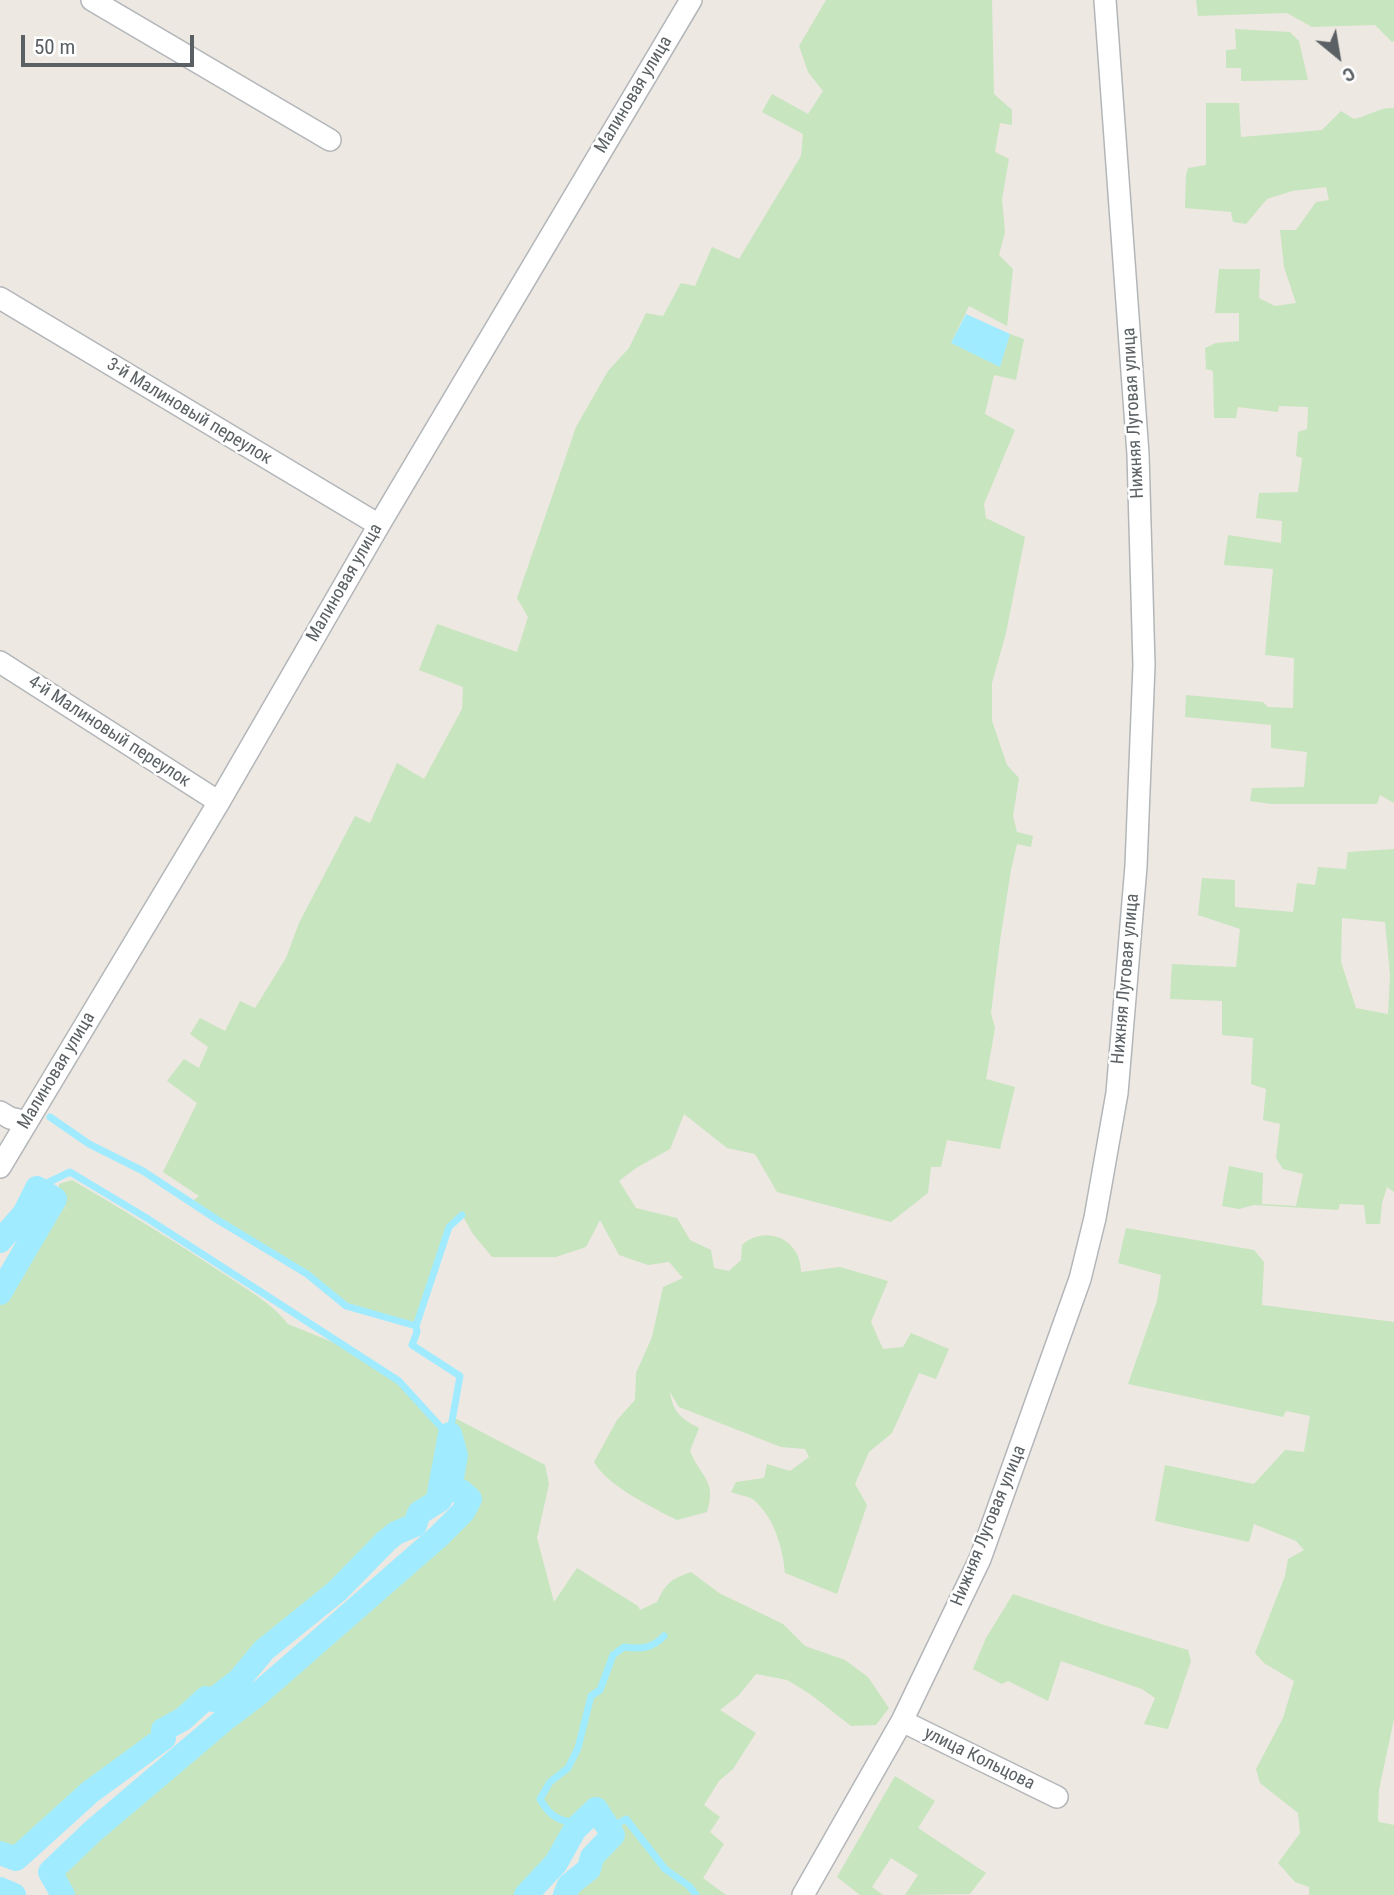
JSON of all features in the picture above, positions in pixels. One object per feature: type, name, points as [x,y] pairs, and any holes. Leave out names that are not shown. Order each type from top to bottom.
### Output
[{"type":"street","points":[[92,0],[330,140]]},
{"type":"street","name":"Малиновая улица","points":[[0,1167],[219,802],[379,525],[691,0]]},
{"type":"street","name":"Нижняя Луговая улица","points":[[803,1895],[902,1721],[980,1559],[1080,1279],[1095,1218],[1117,1093],[1136,866],[1144,665],[1138,454],[1105,0]]},
{"type":"street","name":"3-й Малиновый переулок","points":[[0,298],[379,525]]},
{"type":"street","name":"4-й Малиновый переулок","points":[[0,662],[219,802]]},
{"type":"street","points":[[0,1112],[10,1118],[27,1122]]},
{"type":"street","name":"улица Кольцова","points":[[902,1721],[1057,1797]]},
{"type":"green space","points":[[826,0],[992,0],[994,94],[1012,110],[1012,125],[1000,123],[995,152],[1009,159],[1002,199],[1005,232],[999,255],[1013,269],[1007,326],[969,306],[951,343],[1000,366],[1010,334],[1024,339],[1016,380],[994,375],[985,414],[1015,430],[984,504],[986,518],[1025,537],[1006,633],[992,683],[992,721],[1007,765],[1019,778],[1013,816],[1017,832],[1033,836],[1031,847],[1017,844],[1011,870],[991,1013],[995,1028],[986,1079],[1015,1087],[1000,1149],[947,1140],[941,1167],[931,1167],[928,1193],[891,1222],[777,1192],[755,1154],[727,1148],[684,1114],[670,1149],[619,1181],[636,1208],[677,1218],[690,1240],[711,1250],[714,1268],[729,1271],[741,1260],[742,1245],[751,1239],[761,1236],[780,1238],[789,1243],[795,1251],[801,1272],[840,1267],[888,1281],[871,1322],[883,1349],[903,1347],[911,1333],[949,1349],[936,1379],[919,1373],[892,1433],[869,1452],[855,1484],[867,1505],[837,1594],[785,1573],[780,1545],[763,1509],[754,1500],[731,1492],[736,1482],[764,1478],[767,1464],[790,1471],[809,1457],[805,1449],[781,1447],[679,1407],[670,1392],[673,1405],[679,1414],[699,1428],[690,1451],[709,1486],[710,1501],[707,1512],[677,1520],[619,1487],[600,1471],[594,1462],[617,1420],[635,1400],[636,1373],[652,1337],[663,1287],[683,1278],[669,1262],[648,1265],[619,1255],[600,1220],[586,1247],[556,1257],[492,1257],[462,1215],[449,1228],[416,1326],[346,1306],[307,1274],[191,1202],[199,1196],[163,1172],[197,1103],[167,1081],[184,1059],[199,1068],[208,1047],[190,1034],[200,1018],[225,1031],[240,1001],[255,1008],[286,958],[299,923],[355,816],[370,823],[397,763],[424,779],[462,709],[463,687],[419,670],[437,624],[517,652],[528,617],[517,598],[576,427],[608,371],[629,348],[646,313],[663,316],[681,283],[695,286],[712,247],[739,259],[801,156],[803,134],[762,112],[772,94],[808,114],[823,91],[808,72],[799,46]]},
{"type":"green space","points":[[1196,0],[1394,0],[1394,41],[1375,25],[1312,27],[1287,13],[1198,16]]},
{"type":"green space","points":[[1235,29],[1290,32],[1299,41],[1308,80],[1241,81],[1241,68],[1226,68],[1226,50],[1236,49]]},
{"type":"green space","points":[[1206,103],[1239,103],[1241,137],[1322,130],[1341,111],[1354,119],[1394,108],[1394,803],[1380,795],[1377,804],[1271,804],[1250,801],[1252,788],[1304,787],[1307,752],[1271,748],[1271,725],[1185,717],[1186,695],[1263,702],[1268,707],[1293,708],[1294,658],[1265,655],[1273,569],[1224,565],[1228,535],[1281,543],[1282,521],[1256,518],[1259,493],[1298,492],[1302,458],[1296,456],[1298,432],[1307,429],[1308,407],[1279,406],[1278,412],[1238,407],[1236,418],[1214,418],[1213,371],[1206,369],[1205,348],[1216,343],[1239,341],[1239,313],[1215,313],[1219,269],[1260,269],[1259,298],[1275,306],[1296,303],[1284,267],[1280,230],[1296,230],[1316,202],[1329,200],[1326,187],[1292,191],[1267,199],[1246,224],[1233,222],[1231,212],[1185,208],[1188,168],[1206,165]]},
{"type":"green space","points":[[1394,849],[1394,1192],[1387,1187],[1380,1224],[1366,1224],[1364,1205],[1340,1204],[1338,1210],[1254,1205],[1239,1209],[1222,1206],[1229,1166],[1263,1173],[1262,1204],[1296,1206],[1303,1174],[1283,1169],[1276,1158],[1280,1124],[1263,1120],[1266,1089],[1251,1084],[1253,1038],[1222,1035],[1222,1001],[1170,999],[1172,964],[1236,967],[1240,929],[1198,915],[1202,878],[1235,880],[1235,907],[1293,912],[1297,883],[1315,885],[1318,867],[1346,869],[1348,852]],"holes":[[[1342,918],[1385,922],[1390,975],[1388,1014],[1356,1008],[1341,962]]]},
{"type":"green space","points":[[72,1180],[250,1291],[274,1309],[288,1324],[359,1353],[399,1381],[449,1440],[440,1500],[419,1513],[415,1525],[396,1533],[386,1541],[337,1591],[264,1650],[239,1680],[213,1700],[206,1698],[183,1719],[164,1729],[164,1738],[90,1792],[16,1859],[0,1853],[0,1293],[55,1199],[69,1212],[59,1201],[59,1184]]},
{"type":"green space","points":[[1126,1228],[1254,1250],[1264,1262],[1262,1305],[1394,1322],[1394,1719],[1379,1790],[1378,1818],[1379,1822],[1394,1825],[1394,1895],[1309,1895],[1309,1887],[1295,1882],[1278,1863],[1300,1833],[1298,1813],[1260,1783],[1256,1769],[1283,1718],[1294,1681],[1264,1663],[1255,1653],[1285,1576],[1288,1559],[1304,1550],[1296,1541],[1254,1524],[1249,1542],[1155,1521],[1165,1465],[1254,1484],[1285,1450],[1304,1452],[1310,1416],[1286,1411],[1283,1417],[1128,1384],[1157,1301],[1161,1275],[1118,1263]]},
{"type":"green space","points":[[453,1417],[545,1465],[549,1484],[537,1538],[554,1602],[577,1568],[638,1606],[640,1610],[657,1602],[670,1582],[691,1572],[719,1593],[783,1624],[805,1646],[845,1660],[868,1677],[889,1708],[876,1725],[851,1726],[787,1680],[756,1674],[739,1695],[720,1710],[756,1733],[733,1769],[719,1781],[704,1805],[720,1817],[710,1832],[724,1844],[703,1878],[726,1895],[565,1895],[569,1885],[589,1869],[592,1857],[613,1835],[596,1810],[575,1829],[556,1863],[526,1895],[63,1895],[50,1872],[93,1831],[257,1695],[463,1512],[470,1499],[461,1491],[450,1490],[456,1455],[450,1434]]},
{"type":"green space","points":[[1013,1594],[1188,1650],[1191,1661],[1168,1729],[1144,1724],[1155,1698],[1142,1689],[1061,1661],[1048,1701],[1008,1681],[1002,1684],[973,1669],[986,1638]]},
{"type":"green space","points":[[895,1776],[935,1801],[918,1828],[986,1873],[970,1894],[905,1895],[918,1875],[891,1858],[872,1887],[883,1895],[860,1895],[837,1877]]},
{"type":"water","points":[[966,314],[1010,334],[1000,367],[951,343]]},
{"type":"waterway","points":[[50,1117],[89,1144],[143,1171],[307,1274],[346,1306],[416,1326],[449,1227],[462,1215]]},
{"type":"waterway","points":[[37,1200],[49,1182],[70,1172],[145,1217],[399,1381],[450,1437]]},
{"type":"waterway","points":[[0,1241],[24,1214],[37,1188],[55,1199],[0,1293]]},
{"type":"waterway","points":[[416,1326],[417,1332],[412,1345],[460,1376],[439,1493],[440,1500]]},
{"type":"waterway","points":[[0,1853],[16,1859],[90,1792],[164,1738],[163,1730],[183,1719],[206,1698],[213,1700],[239,1680],[264,1650],[337,1591],[386,1541],[396,1533],[415,1525],[419,1513],[440,1500],[450,1434],[456,1455],[450,1490],[461,1491],[470,1499],[463,1512],[257,1695],[93,1831],[50,1872],[63,1895]]},
{"type":"waterway","points":[[580,1823],[556,1817],[540,1799],[550,1782],[568,1768],[578,1748],[591,1696],[600,1690],[613,1655],[624,1647],[651,1646],[664,1636]]},
{"type":"waterway","points":[[526,1895],[556,1863],[575,1829],[596,1809],[613,1835],[592,1857],[589,1869],[569,1885],[565,1895]]},
{"type":"waterway","points":[[608,1829],[626,1819],[665,1869],[689,1886],[696,1895]]},
{"type":"waterway","points":[[0,1889],[14,1895]]}]
